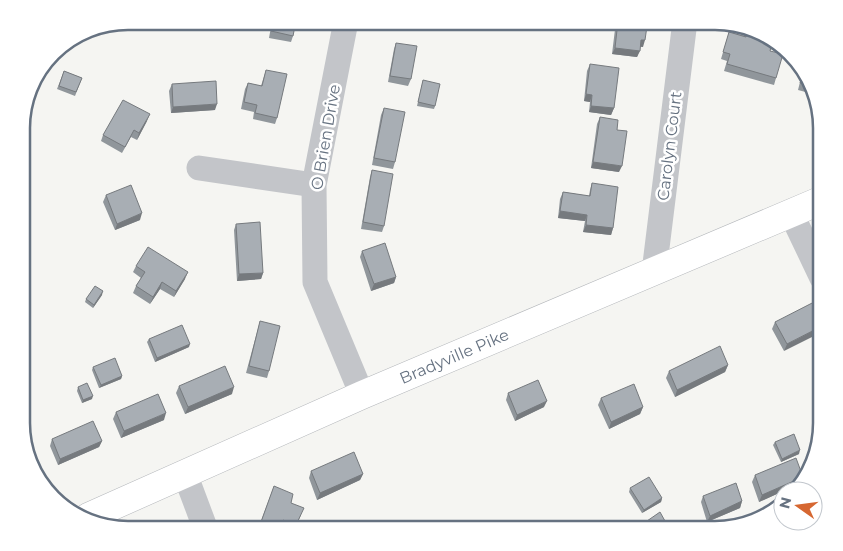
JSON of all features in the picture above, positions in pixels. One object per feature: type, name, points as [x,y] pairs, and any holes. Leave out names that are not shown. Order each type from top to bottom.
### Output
[{"type":"main road","name":"Bradyville Pike","points":[[95,515],[362,395],[813,204]]},
{"type":"street","name":"O Brien Drive","points":[[344,30],[314,185],[315,282],[362,395]]},
{"type":"street","name":"Carolyn Court","points":[[654,272],[684,30]]},
{"type":"street","points":[[199,168],[314,185]]},
{"type":"street","points":[[791,213],[813,259]]},
{"type":"street","points":[[185,474],[203,521]]},
{"type":"building","points":[[271,30],[294,30],[293,36]]},
{"type":"building","points":[[617,30],[646,30],[645,40],[641,40],[640,51],[615,48]]},
{"type":"building","points":[[729,32],[746,37],[747,35],[758,40],[771,48],[770,51],[778,53],[782,57],[776,78],[727,64],[730,54],[723,52]]},
{"type":"building","points":[[396,43],[417,46],[411,79],[390,76]]},
{"type":"building","points":[[590,64],[619,68],[614,108],[591,106],[592,95],[586,94]]},
{"type":"building","points":[[266,70],[287,74],[277,118],[255,113],[257,105],[244,102],[248,83],[262,86]]},
{"type":"building","points":[[64,71],[82,78],[76,92],[59,86]]},
{"type":"building","points":[[423,80],[440,84],[435,106],[418,102]]},
{"type":"building","points":[[216,81],[217,104],[173,107],[172,84]]},
{"type":"building","points":[[123,100],[150,114],[139,133],[134,130],[125,147],[103,135]]},
{"type":"building","points":[[384,108],[405,112],[395,162],[374,158]]},
{"type":"building","points":[[600,117],[618,120],[617,130],[627,131],[622,166],[593,162]]},
{"type":"building","points":[[372,170],[393,174],[384,226],[363,222]]},
{"type":"building","points":[[592,183],[618,187],[613,228],[586,225],[587,215],[560,211],[563,192],[590,196]]},
{"type":"building","points":[[131,185],[142,213],[117,224],[106,195]]},
{"type":"building","points":[[260,222],[263,273],[239,274],[236,224]]},
{"type":"building","points":[[385,243],[396,277],[374,284],[362,251]]},
{"type":"building","points":[[148,247],[188,272],[176,291],[162,282],[153,297],[136,286],[145,272],[136,266]]},
{"type":"building","points":[[95,286],[103,291],[94,305],[86,299]]},
{"type":"building","points":[[813,303],[813,331],[787,344],[775,322]]},
{"type":"building","points":[[260,321],[280,326],[269,371],[249,366]]},
{"type":"building","points":[[182,325],[190,344],[157,358],[149,339]]},
{"type":"building","points":[[720,346],[728,365],[677,390],[669,371]]},
{"type":"building","points":[[115,358],[122,376],[101,385],[93,367]]},
{"type":"building","points":[[225,366],[234,387],[188,407],[179,386]]},
{"type":"building","points":[[538,380],[547,401],[517,415],[508,393]]},
{"type":"building","points":[[87,383],[93,396],[83,400],[78,387]]},
{"type":"building","points":[[634,384],[643,407],[611,422],[601,398]]},
{"type":"building","points":[[158,394],[166,413],[124,431],[116,412]]},
{"type":"building","points":[[93,421],[102,441],[60,459],[52,439]]},
{"type":"building","points":[[794,434],[800,450],[782,459],[775,442]]},
{"type":"building","points":[[354,452],[363,474],[320,493],[311,471]]},
{"type":"building","points":[[796,458],[800,470],[794,481],[773,481],[773,490],[762,495],[755,475]]},
{"type":"building","points":[[649,477],[662,498],[644,510],[630,488]]},
{"type":"building","points":[[736,483],[742,501],[710,516],[703,496]]},
{"type":"building","points":[[274,486],[293,494],[291,503],[304,508],[298,521],[261,521]]},
{"type":"building","points":[[660,512],[665,521],[647,521]]}]
